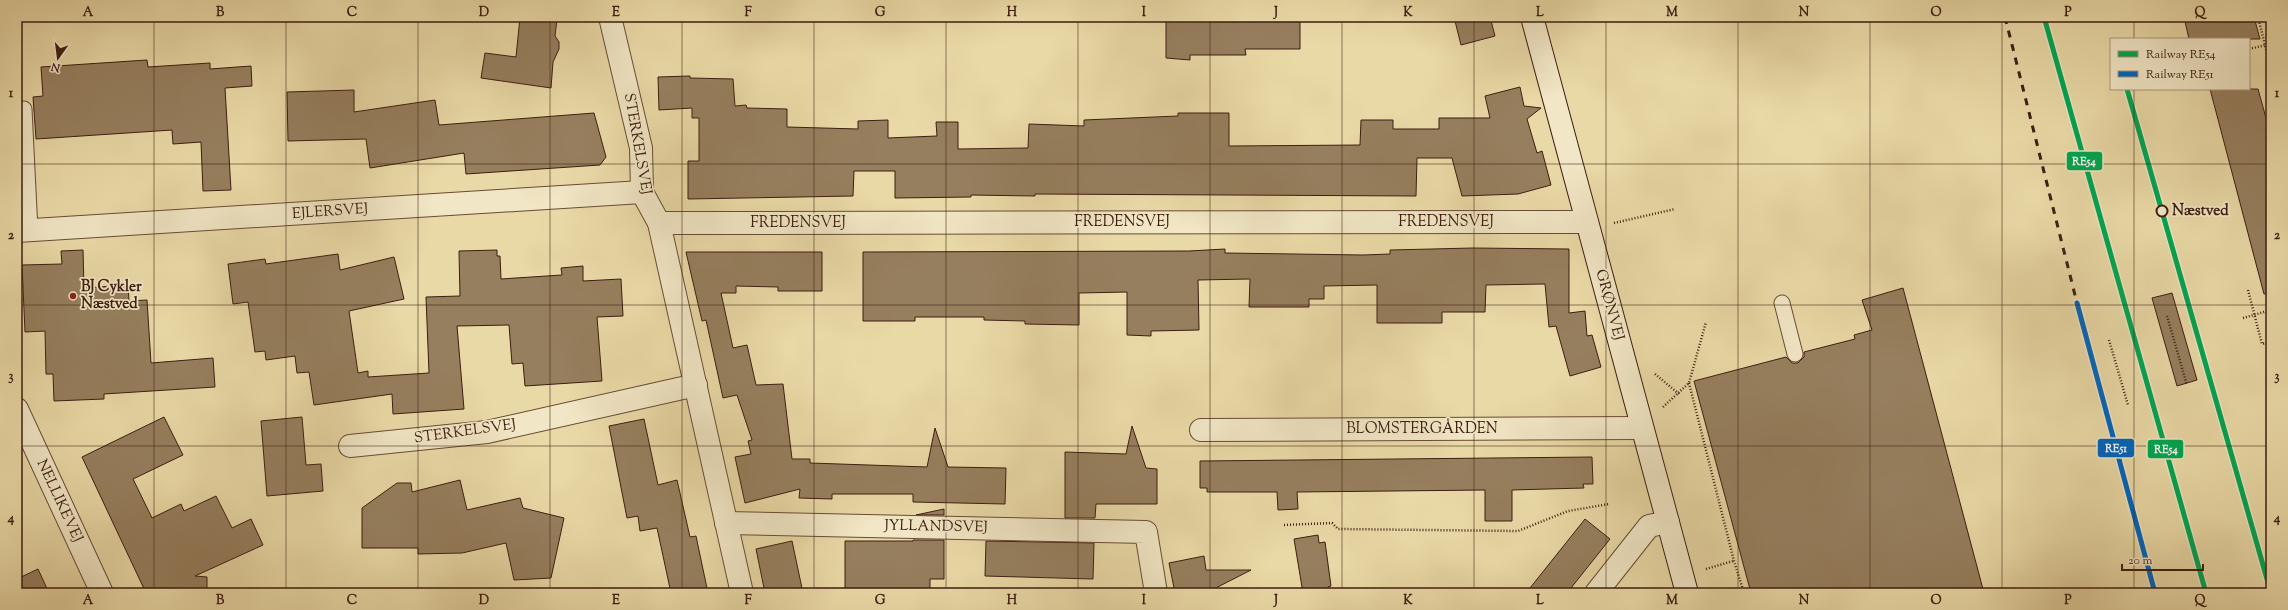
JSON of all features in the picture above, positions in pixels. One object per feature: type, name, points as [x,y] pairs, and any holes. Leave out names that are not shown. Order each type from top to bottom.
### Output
[{"type":"street","name":"STERKELSVEJ","points":[[610,17],[641,148],[642,192],[659,223],[742,593]]},
{"type":"street","name":"GRØNVEJ","points":[[1532,17],[1687,593]]},
{"type":"street","name":"EJLERSVEJ","points":[[23,231],[642,192]]},
{"type":"street","name":"FREDENSVEJ","points":[[659,223],[1587,226]]},
{"type":"street","name":"STERKELSVEJ","points":[[350,446],[487,432],[696,385]]},
{"type":"street","name":"NELLIKEVEJ","points":[[17,409],[102,593]]},
{"type":"street","name":"BLOMSTERGÅRDEN","points":[[1201,430],[1641,424]]},
{"type":"street","points":[[1596,593],[1649,526],[1668,522]]},
{"type":"street","name":"JYLLANDSVEJ","points":[[726,523],[1146,532],[1156,593]]},
{"type":"lane","points":[[23,231],[24,109]]},
{"type":"lane","points":[[1782,303],[1795,354]]},
{"type":"path","points":[[2258,17],[2271,69]]},
{"type":"path","points":[[2250,49],[2266,45]]},
{"type":"path","points":[[1587,226],[1675,209]]},
{"type":"path","points":[[2248,290],[2262,344],[2271,342]]},
{"type":"path","points":[[2243,318],[2271,310]]},
{"type":"path","points":[[2167,316],[2187,385]]},
{"type":"path","points":[[1706,322],[1689,383],[1734,561],[1744,593]]},
{"type":"path","points":[[2109,340],[2128,405]]},
{"type":"path","points":[[1641,424],[1689,383]]},
{"type":"path","points":[[1284,526],[1332,523],[1338,529],[1376,531],[1518,531],[1568,511],[1609,504]]},
{"type":"building","points":[[520,17],[557,19],[555,36],[559,42],[559,49],[553,62],[551,88],[481,78],[485,53],[516,57]]},
{"type":"building","points":[[1166,17],[1300,17],[1300,49],[1245,49],[1246,55],[1190,55],[1190,60],[1166,58]]},
{"type":"building","points":[[1454,17],[1490,17],[1495,36],[1461,45]]},
{"type":"building","points":[[2184,17],[2254,17],[2260,39],[2250,38],[2189,38]]},
{"type":"building","points":[[147,60],[148,67],[210,63],[210,69],[251,66],[252,86],[225,88],[231,190],[203,191],[201,142],[173,144],[172,130],[36,139],[33,97],[43,96],[41,67]]},
{"type":"building","points":[[690,76],[690,78],[733,79],[735,106],[746,105],[747,108],[787,109],[787,127],[858,129],[858,121],[888,120],[888,138],[937,136],[936,122],[958,122],[958,149],[1028,148],[1029,124],[1084,126],[1084,120],[1178,116],[1178,113],[1229,113],[1229,146],[1360,145],[1361,120],[1393,120],[1393,129],[1439,129],[1439,118],[1490,118],[1485,96],[1520,87],[1524,106],[1541,108],[1527,119],[1537,153],[1542,151],[1551,185],[1518,194],[1462,196],[1452,158],[1417,158],[1416,196],[1035,194],[1035,196],[971,195],[971,197],[895,198],[895,171],[854,171],[853,196],[688,199],[688,161],[699,161],[699,118],[692,118],[692,108],[659,110],[658,77]]},
{"type":"building","points":[[2258,89],[2271,136],[2271,293],[2264,294],[2210,90]]},
{"type":"building","points":[[354,90],[354,112],[435,100],[439,125],[594,113],[606,157],[600,165],[466,174],[464,153],[370,168],[366,139],[288,141],[287,92]]},
{"type":"building","points":[[1473,248],[1569,249],[1569,313],[1585,311],[1587,336],[1592,335],[1601,367],[1570,376],[1556,326],[1549,327],[1545,284],[1486,285],[1485,312],[1442,312],[1442,323],[1377,323],[1377,285],[1324,286],[1324,299],[1309,299],[1309,307],[1249,307],[1250,279],[1198,280],[1199,330],[1151,331],[1151,336],[1127,335],[1127,292],[1079,293],[1079,325],[1025,324],[1025,321],[984,320],[984,317],[915,317],[915,321],[863,321],[863,252],[1189,251],[1225,249],[1225,253],[1363,255],[1390,254],[1390,250]]},
{"type":"building","points":[[83,250],[84,288],[128,285],[129,301],[147,300],[151,363],[213,358],[215,387],[104,394],[104,399],[54,401],[53,374],[46,374],[45,331],[25,332],[22,265],[62,264],[61,251]]},
{"type":"building","points":[[497,250],[497,256],[500,256],[501,279],[562,275],[561,268],[583,266],[583,281],[621,279],[623,316],[597,317],[602,381],[525,386],[523,363],[512,364],[509,325],[457,326],[464,409],[393,414],[392,394],[314,405],[309,372],[297,373],[295,356],[266,360],[265,351],[255,352],[248,302],[233,304],[228,264],[265,259],[266,264],[338,254],[340,270],[394,257],[404,299],[349,311],[358,373],[368,371],[368,377],[429,373],[426,297],[460,296],[459,251]]},
{"type":"building","points":[[686,252],[822,252],[822,291],[778,291],[778,287],[736,286],[736,293],[721,293],[733,348],[747,345],[756,385],[783,384],[792,459],[810,459],[810,463],[927,467],[935,428],[948,467],[1006,468],[1005,504],[913,502],[913,494],[832,494],[832,499],[799,498],[800,489],[745,503],[735,457],[751,454],[748,441],[752,440],[737,395],[723,398],[706,320],[702,321]]},
{"type":"building","points":[[1903,288],[1984,593],[1751,593],[1694,381],[1786,357],[1792,363],[1798,363],[1804,357],[1804,352],[1855,339],[1854,335],[1872,330],[1862,300]]},
{"type":"building","points":[[2172,293],[2197,380],[2177,386],[2152,298]]},
{"type":"building","points":[[164,417],[183,455],[133,479],[152,518],[181,504],[184,511],[216,496],[232,528],[251,519],[263,545],[195,576],[207,577],[207,593],[146,593],[82,457]]},
{"type":"building","points":[[302,417],[306,465],[321,464],[323,491],[267,496],[261,421]]},
{"type":"building","points":[[644,419],[658,485],[677,480],[690,537],[696,536],[708,593],[671,593],[657,528],[640,531],[638,516],[627,518],[609,426]]},
{"type":"building","points":[[1132,426],[1146,468],[1157,469],[1157,504],[1096,504],[1095,518],[1065,518],[1065,452],[1126,454]]},
{"type":"building","points":[[1592,457],[1593,484],[1583,484],[1584,488],[1512,490],[1512,521],[1485,521],[1485,490],[1297,492],[1298,509],[1278,510],[1277,492],[1207,492],[1207,488],[1200,488],[1200,461]]},
{"type":"building","points":[[460,480],[467,510],[520,498],[523,508],[564,518],[551,578],[514,580],[506,543],[462,553],[418,554],[418,548],[362,548],[362,508],[397,483],[411,483],[412,492]]},
{"type":"building","points":[[944,509],[944,515],[916,515]]},
{"type":"building","points":[[1585,519],[1610,539],[1567,593],[1526,593]]},
{"type":"building","points":[[1318,535],[1319,543],[1325,542],[1331,586],[1328,587],[1329,593],[1303,593],[1294,539]]},
{"type":"building","points":[[944,540],[944,579],[930,579],[930,592],[845,593],[845,541]]},
{"type":"building","points":[[792,541],[803,593],[765,593],[756,549]]},
{"type":"building","points":[[986,541],[1094,543],[1093,579],[985,576]]},
{"type":"building","points":[[1204,556],[1206,570],[1251,570],[1206,593],[1175,593],[1169,563]]},
{"type":"building","points":[[38,569],[49,593],[17,593],[17,579]]},
{"type":"railway","points":[[2005,17],[2077,303]]},
{"type":"rail line","name":"RE54","points":[[2044,17],[2206,593]]},
{"type":"rail line","name":"RE54","points":[[2127,90],[2271,593]]},
{"type":"rail line","name":"RE51","points":[[2077,303],[2155,593]]},
{"type":"place","name":"Næstved","points":[[2162,211]]},
{"type":"place","name":"BJ Cykler Næstved","points":[[73,296]]}]
